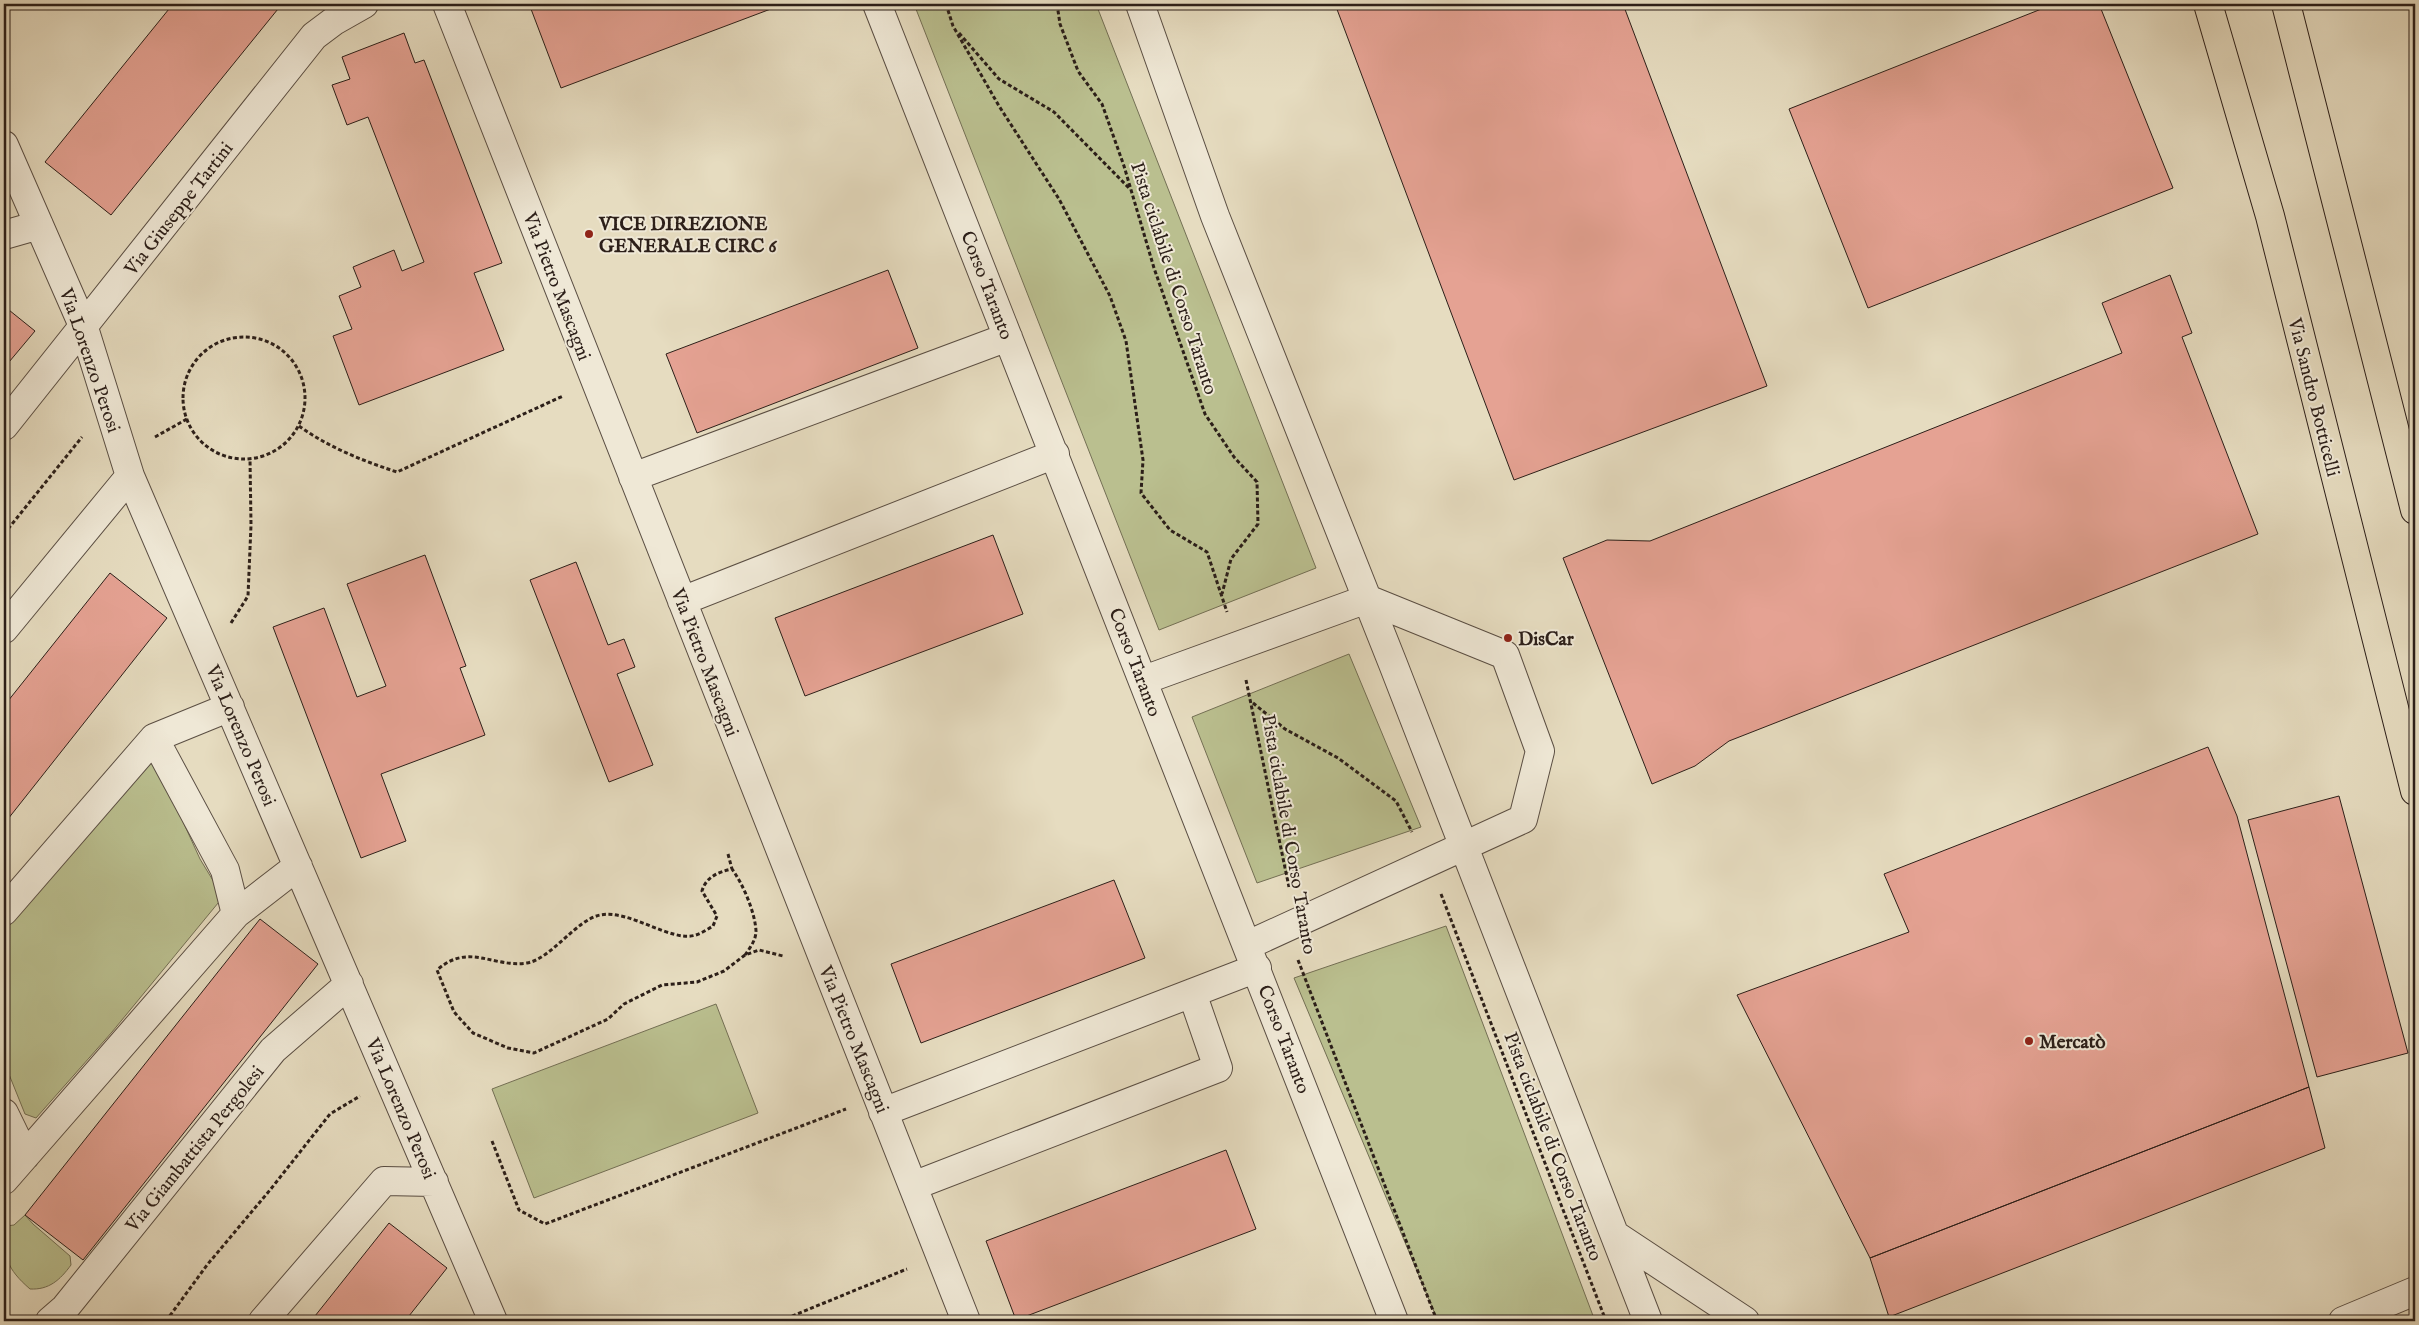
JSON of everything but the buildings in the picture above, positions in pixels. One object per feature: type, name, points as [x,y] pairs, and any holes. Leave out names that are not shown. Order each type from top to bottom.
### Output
[{"type":"main road","name":"Via Sandro Botticelli","points":[[2208,4],[2270,216],[2415,791]]},
{"type":"main road","points":[[2286,4],[2415,510]]},
{"type":"street","name":"Via Giuseppe Tartini","points":[[4,426],[84,328],[314,36],[334,21],[364,4]]},
{"type":"street","name":"Via Pietro Mascagni","points":[[447,4],[966,1321]]},
{"type":"street","name":"Corso Taranto","points":[[877,4],[1144,680],[1394,1321]]},
{"type":"street","points":[[1140,4],[1215,216],[1367,599],[1648,1321]]},
{"type":"street","name":"Via Lorenzo Perosi","points":[[4,145],[84,328],[130,476],[493,1321]]},
{"type":"street","points":[[4,235],[39,225]]},
{"type":"street","points":[[633,477],[1008,337]]},
{"type":"street","points":[[682,602],[1055,454]]},
{"type":"street","points":[[4,629],[130,476]]},
{"type":"street","points":[[880,1105],[1192,993],[1252,957],[1294,925],[1523,819],[1540,752],[1505,655],[1367,599],[1144,680]]},
{"type":"street","points":[[4,911],[154,738],[230,707]]},
{"type":"street","points":[[154,738],[225,870],[236,914]]},
{"type":"street","points":[[4,1180],[236,914],[271,885],[298,866]]},
{"type":"street","name":"Via Giambattista Pergolesi","points":[[50,1321],[65,1308],[274,1050],[349,984]]},
{"type":"street","points":[[913,1186],[1218,1068],[1192,993]]},
{"type":"street","points":[[4,1113],[25,1156]]},
{"type":"street","points":[[264,1321],[384,1181],[434,1182]]},
{"type":"street","points":[[1614,1235],[1745,1321]]},
{"type":"street","points":[[2343,1321],[2415,1291]]},
{"type":"path","name":"Pista ciclabile di Corso Taranto","points":[[946,4],[953,26],[999,106],[1060,199],[1110,296],[1126,341],[1143,460],[1141,493],[1170,530],[1207,552],[1222,595],[1231,559],[1258,524],[1257,482],[1234,457],[1205,414],[1157,278],[1131,190],[1102,104],[1078,71],[1060,24],[1057,4]]},
{"type":"path","points":[[953,26],[999,79],[1054,112],[1131,190]]},
{"type":"path","points":[[246,337],[266,340],[284,350],[297,366],[305,385],[305,406],[299,426],[287,442],[270,453],[250,459],[230,457],[211,449],[197,436],[187,419],[183,399],[186,379],[195,362],[209,348],[227,339],[246,337]]},
{"type":"path","points":[[299,426],[318,440],[397,472],[545,403],[596,384]]},
{"type":"path","points":[[4,534],[108,405]]},
{"type":"path","points":[[209,658],[248,596],[251,525],[250,459]]},
{"type":"path","name":"Pista ciclabile di Corso Taranto","points":[[1437,1321],[1297,957],[1290,890],[1252,703],[1285,728],[1338,758],[1396,801],[1429,863],[1606,1321]]},
{"type":"path","points":[[728,854],[732,869],[737,876],[751,912],[756,931],[754,941],[745,955],[724,971],[697,982],[662,985],[624,1004],[608,1019],[534,1053],[508,1048],[473,1033],[454,1012],[443,990],[437,970],[447,962],[462,956],[480,956],[510,963],[529,963],[576,929],[600,915],[623,917],[682,936],[696,935],[713,926],[717,916],[702,891],[704,883],[720,872],[732,869]]},
{"type":"path","points":[[166,1321],[207,1265],[330,1114],[369,1092],[391,1083]]},
{"type":"path","points":[[492,1141],[519,1210],[545,1224],[880,1105]]},
{"type":"path","points":[[780,1321],[940,1255]]},
{"type":"green space","points":[[914,4],[1096,4],[1316,568],[1159,630]]},
{"type":"green space","points":[[1349,654],[1421,827],[1257,883],[1192,717]]},
{"type":"green space","points":[[147,756],[159,769],[200,859],[223,897],[112,1032],[36,1118],[25,1114],[4,1062],[4,924]]},
{"type":"green space","points":[[1446,926],[1595,1321],[1438,1321],[1294,978]]},
{"type":"green space","points":[[716,1004],[758,1113],[534,1198],[492,1089]]},
{"type":"green space","points":[[25,1215],[70,1256],[71,1265],[67,1270],[54,1283],[43,1288],[30,1289],[22,1282],[11,1268],[6,1254],[6,1226],[14,1225]]},
{"type":"place","name":"VICE DIREZIONE GENERALE CIRC 6","points":[[589,234]]},
{"type":"place","name":"DisCar","points":[[1508,638]]},
{"type":"place","name":"Mercatò","points":[[2029,1041]]}]
